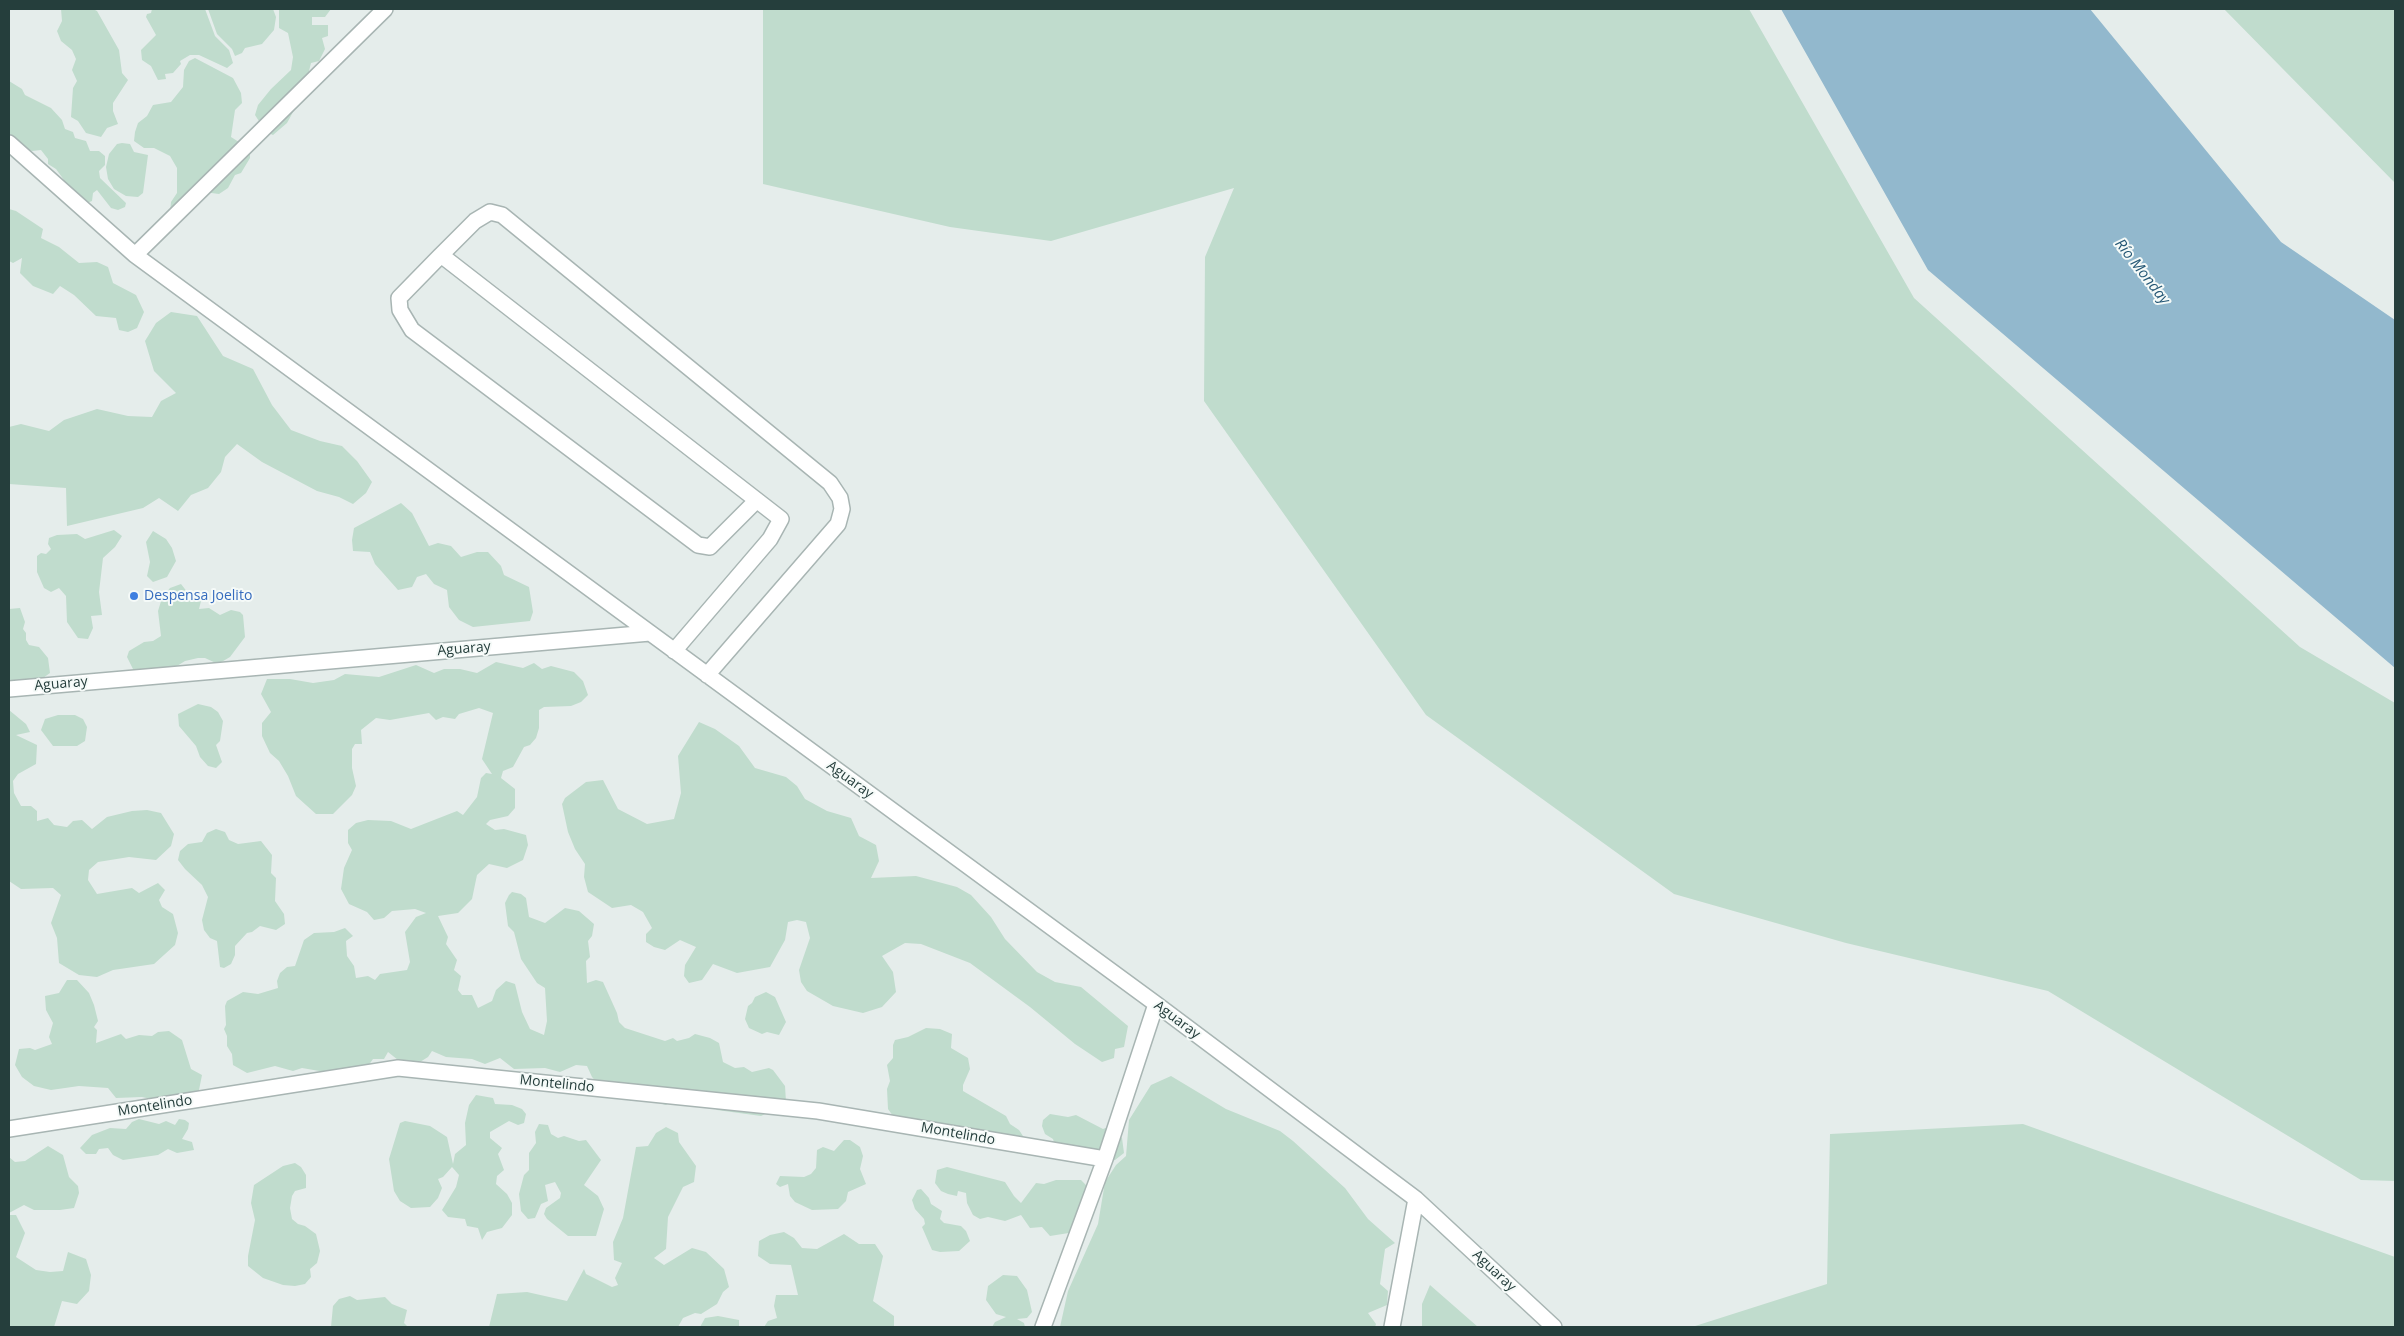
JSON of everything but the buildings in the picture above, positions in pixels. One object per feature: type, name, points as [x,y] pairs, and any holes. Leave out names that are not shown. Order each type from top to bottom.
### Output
[{"type":"street","points":[[135,255],[384,9]]},
{"type":"street","points":[[9,143],[135,255],[650,633]]},
{"type":"street","points":[[707,675],[838,524],[842,509],[840,498],[830,483],[502,215],[490,212],[475,221],[399,298],[400,310],[412,330],[698,545],[710,547],[756,501]]},
{"type":"street","points":[[441,255],[781,519],[770,539],[674,650]]},
{"type":"street","name":"Aguaray","points":[[9,689],[650,633],[1156,1004],[1416,1199],[1554,1327]]},
{"type":"street","points":[[1043,1327],[1105,1159],[1156,1004]]},
{"type":"street","name":"Montelindo","points":[[9,1129],[398,1068],[818,1111],[1105,1159]]},
{"type":"street","points":[[1392,1327],[1416,1199]]},
{"type":"green space","points":[[61,9],[93,9],[97,11],[119,50],[122,73],[128,80],[113,103],[113,111],[118,124],[107,128],[101,137],[86,133],[78,121],[71,117],[73,88],[77,81],[72,70],[76,59],[72,50],[61,41],[57,31],[62,21]]},
{"type":"green space","points":[[152,9],[205,9],[215,36],[229,50],[233,63],[227,68],[199,55],[190,55],[180,61],[181,64],[173,73],[165,74],[166,79],[158,80],[151,66],[142,60],[141,50],[156,35],[146,17],[147,14],[151,13]]},
{"type":"green space","points":[[208,9],[273,9],[276,17],[274,30],[262,44],[245,48],[242,53],[235,56],[232,49],[217,34]]},
{"type":"green space","points":[[279,9],[331,9],[325,17],[312,17],[312,25],[328,25],[328,36],[322,38],[325,49],[319,61],[311,63],[309,71],[315,72],[287,123],[273,135],[266,132],[255,115],[258,105],[271,89],[291,70],[293,57],[288,33],[279,28]]},
{"type":"green space","points":[[763,9],[1749,9],[1914,298],[2300,647],[2395,703],[2395,1181],[2361,1180],[2048,991],[1846,943],[1674,894],[1426,715],[1204,401],[1205,257],[1234,188],[1051,241],[950,227],[763,184]]},
{"type":"green space","points":[[2224,9],[2395,9],[2395,183]]},
{"type":"green space","points":[[195,58],[233,78],[241,93],[242,103],[235,110],[231,137],[250,149],[250,158],[241,173],[235,175],[228,188],[219,194],[204,192],[186,216],[178,219],[170,212],[171,202],[177,193],[177,168],[170,156],[154,148],[144,148],[134,141],[138,123],[147,116],[153,105],[171,102],[183,87],[184,70],[189,61]]},
{"type":"green space","points":[[9,81],[22,89],[25,95],[51,108],[62,120],[65,129],[73,132],[75,138],[86,141],[90,151],[99,151],[105,156],[105,165],[99,171],[100,178],[126,203],[125,207],[118,210],[111,208],[97,190],[93,193],[92,201],[87,203],[66,188],[64,180],[56,169],[48,164],[48,159],[41,150],[32,151],[23,148],[18,141],[13,142],[9,137]]},
{"type":"green space","points":[[117,144],[130,144],[134,152],[148,155],[143,193],[138,197],[126,196],[114,189],[108,179],[106,167],[109,154]]},
{"type":"green space","points":[[9,209],[16,211],[43,229],[41,238],[59,247],[79,263],[97,262],[108,267],[113,283],[136,295],[144,312],[137,328],[128,332],[119,330],[116,318],[96,316],[74,295],[60,286],[53,294],[33,286],[20,273],[22,258],[13,263],[9,261]]},
{"type":"green space","points":[[171,312],[197,316],[223,356],[253,369],[272,405],[291,430],[320,441],[342,446],[357,461],[372,482],[366,493],[353,504],[339,497],[317,491],[262,462],[237,444],[225,457],[221,472],[208,488],[191,495],[178,511],[159,498],[143,508],[67,526],[66,488],[9,484],[9,427],[21,424],[49,431],[64,420],[97,409],[128,416],[152,417],[161,401],[176,393],[154,371],[145,341],[156,323]]},
{"type":"green space","points":[[401,503],[412,513],[429,546],[438,543],[451,546],[461,557],[477,552],[488,552],[501,566],[504,575],[529,587],[533,612],[530,621],[473,627],[459,620],[449,607],[447,590],[434,584],[426,574],[417,577],[412,587],[398,590],[375,564],[370,552],[353,551],[354,528]]},
{"type":"green space","points":[[114,530],[122,536],[115,547],[103,558],[99,592],[102,615],[91,616],[93,628],[88,639],[78,638],[67,622],[66,596],[59,588],[51,592],[44,588],[37,572],[37,556],[41,553],[46,554],[51,549],[48,544],[49,538],[57,535],[77,534],[85,539]]},
{"type":"green space","points":[[153,531],[166,539],[172,548],[176,561],[167,577],[153,582],[147,576],[150,562],[146,542]]},
{"type":"green space","points":[[181,584],[188,593],[193,593],[201,601],[199,609],[209,608],[220,615],[231,610],[240,612],[243,615],[245,637],[230,657],[218,664],[205,658],[198,658],[185,661],[177,666],[134,671],[127,657],[129,651],[144,642],[153,641],[161,636],[158,611],[162,598],[170,588]]},
{"type":"green space","points":[[20,608],[25,622],[23,629],[26,633],[26,640],[29,645],[39,647],[48,658],[50,673],[43,678],[22,683],[11,681],[9,678],[9,609]]},
{"type":"green space","points":[[496,662],[523,668],[534,663],[542,669],[551,666],[574,672],[583,681],[588,695],[581,702],[571,706],[544,707],[539,710],[539,728],[536,738],[530,745],[524,747],[513,767],[503,771],[501,778],[515,789],[515,808],[508,816],[490,820],[486,824],[495,830],[504,829],[526,835],[528,845],[523,860],[507,868],[489,864],[477,875],[472,899],[458,913],[438,916],[448,937],[446,944],[457,960],[454,970],[461,976],[458,990],[462,995],[472,995],[478,1008],[492,1001],[496,990],[506,981],[515,984],[522,1012],[530,1029],[544,1035],[547,1021],[545,988],[537,983],[521,959],[514,932],[508,926],[505,903],[512,892],[521,894],[526,898],[529,917],[545,923],[565,908],[579,911],[594,924],[592,936],[588,941],[590,957],[586,961],[587,983],[596,980],[603,982],[619,1022],[625,1028],[665,1041],[673,1038],[677,1041],[689,1038],[695,1034],[710,1038],[719,1043],[723,1062],[735,1068],[744,1067],[752,1072],[769,1068],[773,1070],[785,1086],[786,1102],[780,1107],[761,1116],[717,1110],[706,1100],[678,1097],[666,1105],[652,1101],[631,1101],[603,1089],[592,1077],[587,1066],[576,1065],[560,1072],[545,1068],[514,1069],[500,1058],[485,1064],[472,1059],[446,1057],[432,1051],[428,1057],[420,1062],[398,1060],[388,1052],[384,1059],[373,1059],[366,1069],[331,1073],[302,1068],[293,1071],[275,1066],[247,1073],[233,1065],[232,1054],[227,1046],[227,1036],[224,1029],[226,1025],[225,1006],[227,1001],[243,992],[258,994],[278,988],[277,981],[280,973],[287,967],[295,966],[304,940],[314,933],[334,932],[345,928],[353,936],[346,941],[347,956],[354,966],[356,978],[368,976],[375,980],[380,974],[407,970],[410,962],[405,932],[416,917],[426,913],[415,909],[392,911],[384,918],[374,920],[367,912],[349,904],[341,889],[344,868],[352,850],[348,843],[348,830],[356,823],[368,820],[391,821],[411,829],[457,811],[463,815],[477,797],[481,778],[486,773],[492,774],[482,759],[493,713],[479,708],[459,714],[455,719],[443,717],[436,720],[429,713],[390,720],[376,718],[361,730],[362,744],[355,744],[352,749],[352,768],[356,786],[352,795],[333,814],[316,814],[296,796],[288,776],[279,761],[270,753],[262,736],[262,723],[271,712],[261,694],[267,679],[290,679],[313,683],[334,680],[345,674],[379,677],[416,665],[434,673],[444,669],[460,669],[477,673]]},
{"type":"green space","points":[[198,704],[211,707],[218,712],[223,721],[220,741],[216,745],[222,762],[216,768],[208,766],[200,757],[196,746],[179,726],[178,714]]},
{"type":"green space","points":[[9,710],[26,724],[30,732],[16,735],[37,745],[36,764],[18,774],[13,781],[14,793],[21,806],[31,806],[37,811],[37,821],[48,818],[54,825],[67,827],[73,821],[82,820],[92,829],[107,817],[132,811],[147,810],[161,813],[174,834],[171,846],[156,860],[129,857],[98,862],[89,870],[88,880],[97,894],[132,888],[139,893],[158,883],[165,890],[159,900],[162,907],[173,914],[178,933],[175,945],[154,964],[113,970],[97,977],[79,975],[59,963],[57,938],[51,923],[61,895],[53,888],[21,889],[9,881]]},
{"type":"green space","points":[[58,715],[75,715],[83,719],[87,727],[85,741],[77,746],[53,746],[41,730],[45,719]]},
{"type":"green space","points":[[699,722],[715,729],[739,746],[755,768],[786,777],[797,786],[805,799],[827,811],[851,818],[859,836],[876,845],[879,861],[871,878],[916,876],[957,887],[971,895],[991,917],[1005,939],[1037,972],[1055,982],[1081,987],[1128,1026],[1124,1047],[1115,1049],[1114,1058],[1102,1062],[1075,1044],[1030,1007],[970,963],[921,944],[905,943],[882,956],[893,972],[896,992],[882,1007],[863,1013],[833,1006],[807,991],[801,982],[799,970],[810,938],[806,922],[797,920],[788,922],[785,940],[770,967],[737,973],[713,964],[702,980],[689,983],[684,976],[685,965],[696,947],[680,940],[665,950],[654,947],[646,942],[646,934],[652,928],[643,912],[631,905],[612,908],[588,892],[584,877],[585,864],[575,849],[568,832],[562,804],[565,798],[586,782],[603,780],[618,809],[647,824],[674,819],[681,793],[678,756]]},
{"type":"green space","points":[[216,829],[225,832],[229,840],[238,844],[261,841],[272,855],[271,873],[276,878],[275,901],[284,914],[285,924],[276,930],[260,926],[247,933],[235,946],[235,955],[231,964],[224,968],[220,967],[217,941],[210,938],[204,930],[202,920],[208,897],[202,885],[178,860],[180,851],[188,844],[202,842],[207,833]]},
{"type":"green space","points":[[67,980],[77,980],[89,993],[98,1021],[94,1027],[97,1030],[96,1043],[121,1034],[126,1039],[139,1035],[152,1036],[158,1032],[169,1031],[182,1040],[191,1069],[202,1075],[197,1100],[173,1104],[142,1097],[116,1098],[108,1088],[79,1086],[51,1090],[34,1086],[22,1077],[15,1065],[19,1049],[30,1048],[35,1050],[52,1044],[49,1037],[53,1023],[46,1010],[45,996],[59,993]]},
{"type":"green space","points":[[766,992],[775,997],[786,1022],[779,1035],[767,1032],[762,1034],[749,1028],[745,1019],[748,1006],[755,997]]},
{"type":"green space","points":[[926,1028],[940,1029],[952,1034],[951,1048],[968,1058],[970,1069],[963,1085],[963,1091],[1006,1116],[1010,1124],[1019,1130],[1025,1139],[980,1147],[970,1142],[930,1135],[918,1137],[912,1134],[893,1116],[888,1109],[887,1089],[890,1081],[887,1065],[893,1058],[893,1045],[895,1040],[908,1037]]},
{"type":"green space","points":[[1171,1076],[1226,1109],[1280,1131],[1345,1188],[1368,1219],[1395,1243],[1385,1249],[1380,1284],[1388,1291],[1387,1305],[1368,1313],[1376,1324],[1375,1327],[1060,1327],[1068,1291],[1098,1224],[1105,1182],[1116,1165],[1126,1156],[1129,1120],[1151,1085]]},
{"type":"green space","points":[[476,1095],[493,1098],[495,1104],[512,1105],[522,1109],[526,1114],[524,1123],[518,1125],[509,1121],[490,1132],[490,1138],[502,1148],[498,1154],[504,1170],[497,1176],[496,1184],[507,1194],[512,1203],[512,1215],[502,1228],[487,1232],[482,1240],[478,1228],[467,1226],[465,1219],[448,1217],[442,1210],[456,1187],[459,1175],[452,1167],[443,1177],[438,1179],[442,1188],[438,1198],[430,1207],[411,1208],[400,1201],[394,1191],[389,1159],[400,1123],[405,1121],[430,1126],[447,1137],[453,1164],[455,1154],[466,1145],[465,1123],[469,1105]]},
{"type":"green space","points":[[1050,1114],[1068,1117],[1076,1115],[1103,1129],[1108,1127],[1122,1138],[1124,1153],[1115,1160],[1103,1164],[1069,1162],[1059,1159],[1053,1139],[1045,1134],[1042,1126],[1043,1120]]},
{"type":"green space","points":[[139,1119],[159,1124],[166,1121],[175,1125],[179,1119],[185,1120],[189,1123],[182,1139],[192,1142],[194,1150],[177,1153],[168,1149],[158,1155],[123,1160],[113,1155],[108,1148],[99,1149],[96,1154],[86,1154],[80,1148],[92,1135],[110,1128],[126,1129],[132,1122]]},
{"type":"green space","points":[[539,1124],[548,1125],[551,1134],[558,1138],[564,1136],[579,1141],[586,1140],[601,1160],[584,1185],[598,1196],[604,1209],[596,1236],[568,1236],[547,1219],[544,1214],[546,1208],[560,1198],[561,1193],[555,1182],[545,1185],[548,1201],[541,1204],[535,1218],[528,1219],[521,1211],[519,1194],[524,1175],[529,1170],[529,1153],[536,1143],[535,1132]]},
{"type":"green space","points":[[2023,1124],[2395,1257],[2395,1327],[1692,1327],[1827,1284],[1830,1134]]},
{"type":"green space","points":[[666,1127],[678,1133],[679,1142],[696,1166],[694,1182],[683,1187],[668,1217],[666,1249],[654,1258],[664,1265],[692,1248],[706,1252],[724,1269],[729,1287],[723,1292],[717,1304],[701,1314],[695,1313],[683,1318],[678,1327],[489,1327],[497,1294],[527,1292],[567,1301],[584,1269],[586,1274],[612,1287],[618,1285],[615,1278],[622,1263],[614,1260],[613,1242],[623,1218],[636,1147],[648,1146],[656,1133]]},
{"type":"green space","points":[[844,1140],[850,1140],[860,1147],[863,1156],[860,1169],[866,1184],[848,1192],[846,1201],[838,1209],[812,1210],[795,1202],[790,1196],[788,1184],[780,1187],[776,1184],[780,1176],[804,1177],[811,1174],[816,1168],[817,1150],[823,1147],[834,1151]]},
{"type":"green space","points":[[48,1146],[63,1155],[69,1177],[78,1186],[79,1193],[74,1208],[34,1210],[24,1205],[9,1213],[9,1157],[15,1162],[25,1161]]},
{"type":"green space","points":[[295,1163],[301,1167],[306,1175],[306,1188],[295,1191],[292,1196],[290,1208],[292,1219],[316,1234],[320,1251],[317,1263],[310,1269],[311,1277],[305,1284],[295,1286],[283,1285],[263,1278],[248,1266],[248,1256],[255,1220],[251,1203],[254,1185],[283,1166]]},
{"type":"green space","points":[[947,1167],[1005,1182],[1021,1203],[1036,1183],[1044,1184],[1056,1180],[1081,1180],[1092,1191],[1095,1211],[1088,1225],[1075,1232],[1050,1236],[1042,1227],[1030,1228],[1021,1215],[1005,1221],[988,1217],[980,1219],[973,1215],[967,1203],[966,1193],[958,1191],[957,1196],[948,1194],[941,1191],[935,1183],[937,1170]]},
{"type":"green space","points":[[921,1189],[929,1198],[931,1204],[942,1211],[940,1219],[944,1223],[961,1226],[966,1231],[970,1241],[959,1251],[940,1252],[932,1250],[922,1227],[925,1224],[924,1219],[915,1209],[912,1200],[917,1190]]},
{"type":"green space","points":[[9,1215],[16,1215],[25,1233],[16,1257],[36,1270],[63,1271],[68,1252],[86,1259],[91,1275],[89,1291],[77,1304],[62,1301],[54,1327],[9,1327]]},
{"type":"green space","points":[[784,1232],[794,1238],[802,1248],[817,1249],[844,1234],[859,1244],[875,1244],[883,1256],[873,1301],[894,1316],[894,1327],[764,1327],[768,1321],[777,1318],[774,1306],[776,1295],[798,1295],[791,1265],[770,1264],[758,1256],[759,1241],[770,1235]]},
{"type":"green space","points":[[1003,1275],[1017,1276],[1027,1290],[1032,1312],[1027,1318],[1017,1319],[1024,1323],[1025,1327],[992,1327],[995,1322],[1006,1317],[996,1314],[986,1300],[988,1286]]},
{"type":"green space","points":[[1430,1285],[1478,1327],[1422,1327],[1422,1304]]},
{"type":"green space","points":[[350,1296],[357,1300],[385,1297],[392,1304],[407,1310],[404,1323],[408,1327],[331,1327],[333,1306],[339,1299]]},
{"type":"green space","points":[[718,1316],[739,1320],[739,1327],[700,1327],[705,1318]]},
{"type":"water","name":"Río Monday","points":[[1781,9],[2090,9],[2281,242],[2395,320],[2395,668],[1928,270]]},
{"type":"place","name":"Despensa Joelito","points":[[134,596]]}]
